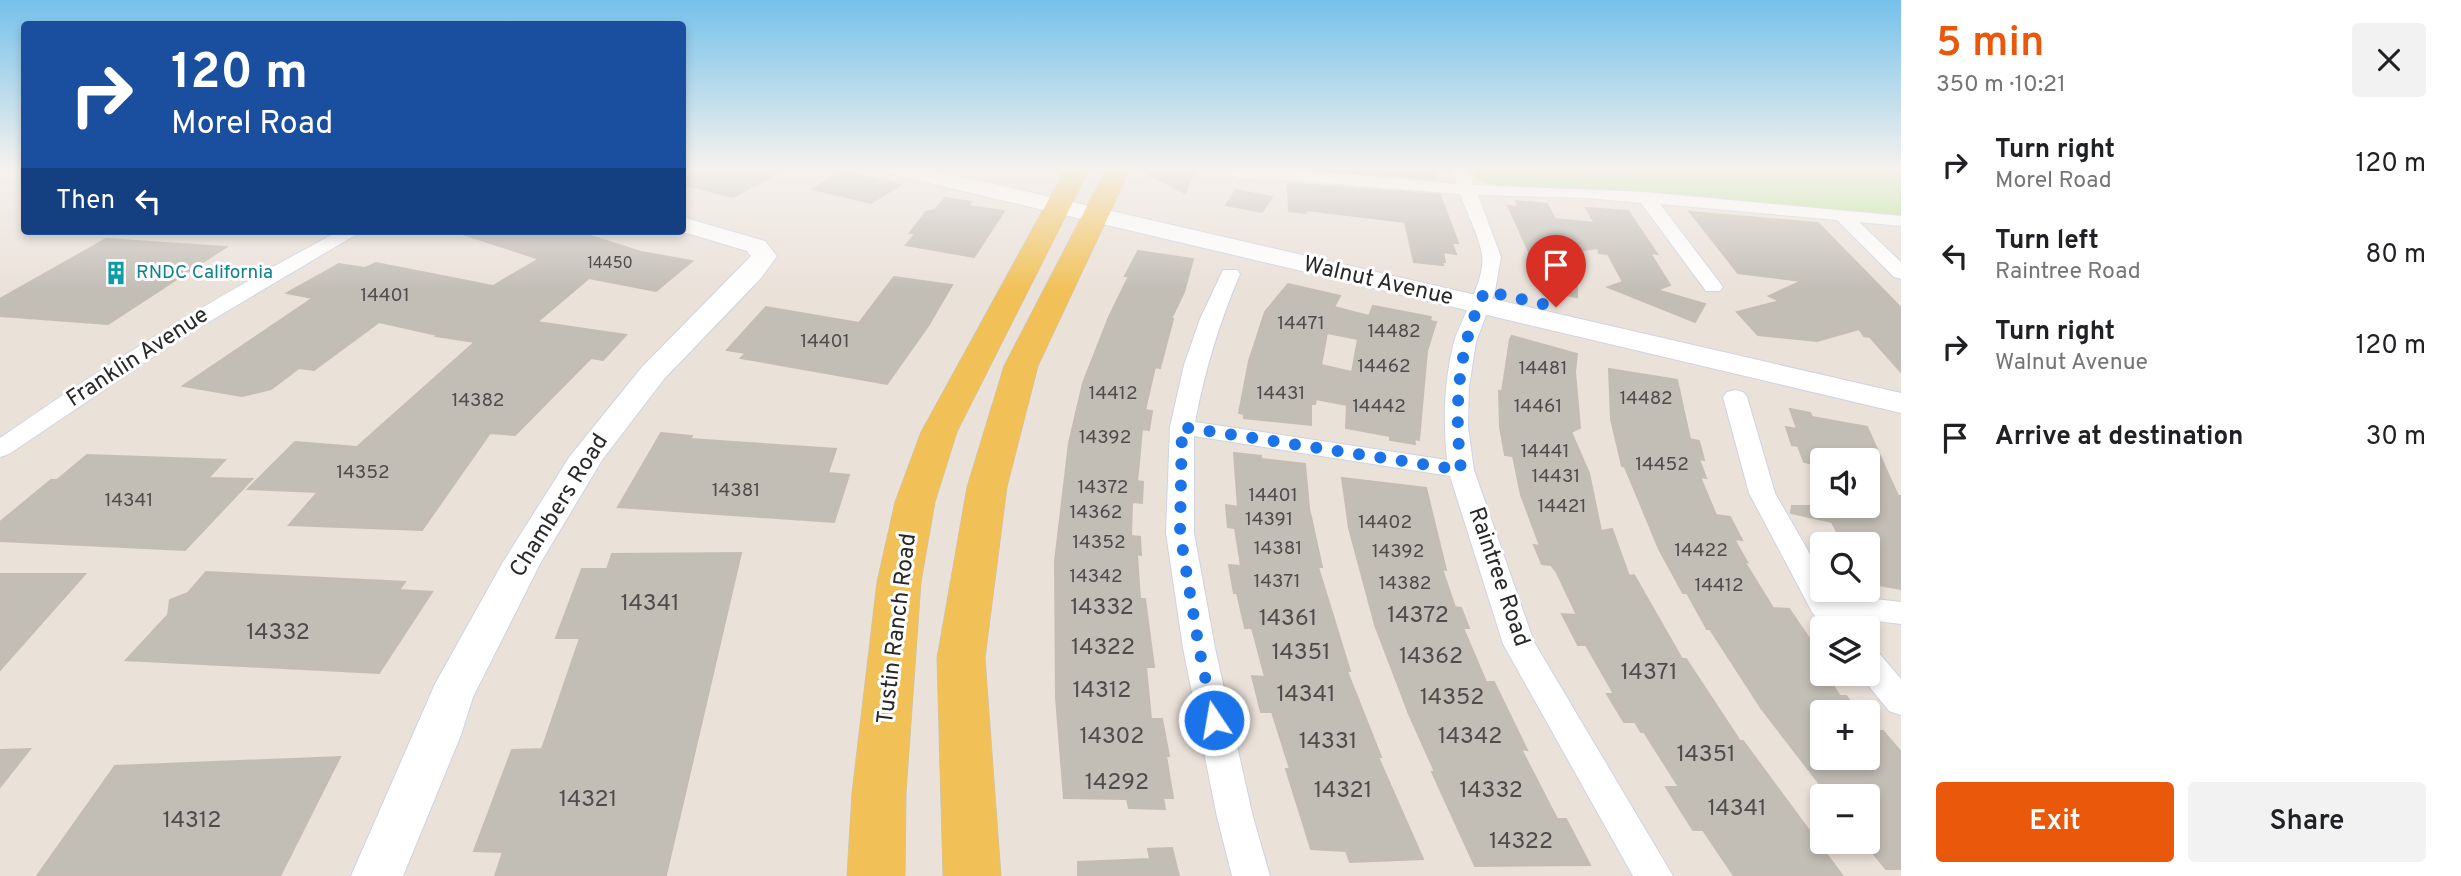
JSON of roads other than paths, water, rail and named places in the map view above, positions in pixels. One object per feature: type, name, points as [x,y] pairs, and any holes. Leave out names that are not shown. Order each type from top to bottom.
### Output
[{"type":"main road","name":"Tustin Ranch Road","points":[[876,876],[879,793],[899,582],[915,502],[939,432],[1077,209]]},
{"type":"main road","name":"Tustin Ranch Road","points":[[972,876],[961,658],[987,487],[1021,366],[1078,209]]},
{"type":"main road","name":"Walnut Avenue","points":[[1101,209],[1482,298],[1901,403]]},
{"type":"main road","name":"Chambers Road","points":[[377,876],[438,735],[451,697],[522,562],[587,456],[653,373],[752,272],[764,256],[756,246],[686,225]]},
{"type":"main road","name":"Walnut Avenue","points":[[1482,298],[1901,387]]},
{"type":"street","name":"Raintree Road","points":[[1474,209],[1492,257],[1482,298],[1465,342],[1458,387],[1456,427],[1461,470],[1519,644],[1654,876]]},
{"type":"street","points":[[1654,209],[1713,287]]},
{"type":"street","points":[[1768,209],[1901,221]]},
{"type":"street","points":[[1842,216],[1901,273]]},
{"type":"street","name":"Franklin Avenue","points":[[0,449],[181,328],[346,235]]},
{"type":"street","points":[[1230,274],[1209,319],[1195,365],[1182,427],[1180,533],[1199,648],[1235,817],[1251,876]]},
{"type":"street","points":[[1735,397],[1762,493],[1823,604],[1832,616]]},
{"type":"street","points":[[1182,427],[1461,470]]},
{"type":"street","points":[[1823,604],[1901,614]]},
{"type":"street","points":[[1880,677],[1901,702]]},
{"type":"place","name":"RNDC California","points":[[116,273]]}]
